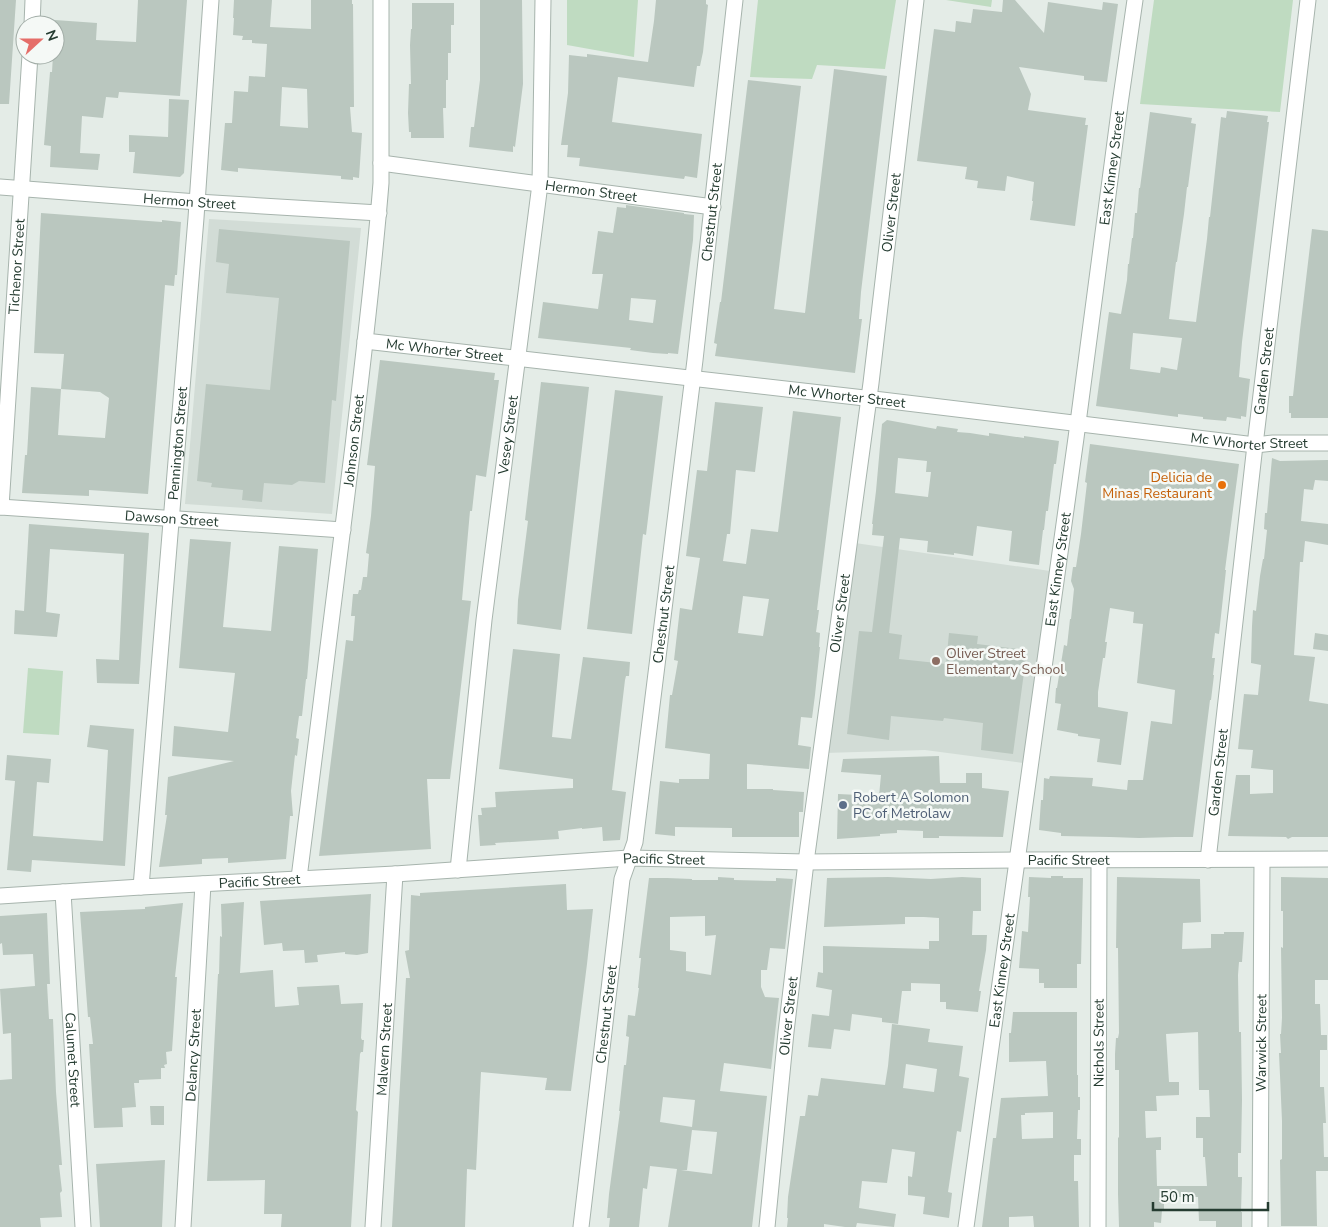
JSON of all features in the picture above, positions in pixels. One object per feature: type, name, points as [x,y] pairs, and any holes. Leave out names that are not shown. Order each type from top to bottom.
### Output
[{"type":"street","points":[[33,15],[34,0]]},
{"type":"street","name":"Pennington Street","points":[[141,887],[198,202],[211,0]]},
{"type":"street","name":"Johnson Street","points":[[300,878],[343,530],[379,213],[381,183],[381,0]]},
{"type":"street","name":"Vesey Street","points":[[458,870],[484,620],[540,184],[543,0]]},
{"type":"street","name":"Chestnut Street","points":[[581,1227],[622,879],[635,842],[736,0]]},
{"type":"street","name":"Oliver Street","points":[[767,1227],[786,1032],[806,862],[869,399],[916,0]]},
{"type":"street","name":"East Kinney Street","points":[[966,1227],[1135,0]]},
{"type":"street","name":"Garden Street","points":[[1208,860],[1308,0]]},
{"type":"street","name":"Tichenor Street","points":[[0,508],[29,65]]},
{"type":"street","name":"Hermon Street","points":[[381,163],[712,207]]},
{"type":"street","name":"Hermon Street","points":[[0,187],[379,213]]},
{"type":"street","name":"Mc Whorter Street","points":[[365,341],[1255,445],[1328,442]]},
{"type":"street","name":"Dawson Street","points":[[0,508],[343,530]]},
{"type":"street","name":"Pacific Street","points":[[0,896],[395,874],[629,858],[806,862],[1328,859]]},
{"type":"street","name":"Nichols Street","points":[[1098,1227],[1099,860]]},
{"type":"street","name":"Warwick Street","points":[[1260,1227],[1262,860]]},
{"type":"street","name":"Malvern Street","points":[[373,1227],[395,874]]},
{"type":"street","name":"Delancy Street","points":[[183,1227],[203,884]]},
{"type":"street","name":"Calumet Street","points":[[63,892],[83,1227]]},
{"type":"shaded area","points":[[209,219],[361,228],[332,514],[185,504]]},
{"type":"shaded area","name":"Oliver Street Elementary School","points":[[848,542],[1050,571],[1023,763],[925,750],[824,753]]},
{"type":"green space","points":[[567,0],[638,0],[634,57],[567,45]]},
{"type":"green space","points":[[758,0],[896,0],[885,69],[817,65],[812,79],[750,77]]},
{"type":"green space","points":[[946,0],[992,0],[991,7]]},
{"type":"green space","points":[[1154,0],[1293,0],[1280,112],[1140,104]]},
{"type":"green space","points":[[28,668],[63,671],[59,735],[23,733]]},
{"type":"building","points":[[0,0],[16,0],[9,104],[0,104]]},
{"type":"building","points":[[138,0],[187,0],[180,96],[119,92],[118,98],[106,97],[103,118],[82,116],[80,153],[100,154],[98,170],[50,167],[51,146],[44,145],[50,72],[52,72],[52,65],[65,65],[65,21],[97,23],[96,40],[136,42]]},
{"type":"building","points":[[234,0],[272,0],[270,27],[311,29],[311,0],[352,0],[354,107],[350,107],[352,132],[362,133],[359,178],[353,177],[353,180],[341,179],[341,176],[238,168],[238,172],[221,170],[225,123],[232,123],[234,91],[248,92],[249,76],[265,77],[267,44],[252,43],[252,40],[242,40],[243,36],[233,35]],"holes":[[[282,87],[307,89],[308,128],[280,126]]]},
{"type":"building","points":[[480,0],[522,0],[523,84],[513,152],[469,147],[471,127],[474,127],[480,80]]},
{"type":"building","points":[[656,0],[706,0],[708,5],[703,52],[700,66],[697,66],[694,87],[618,77],[612,122],[702,134],[697,178],[685,176],[684,179],[579,166],[580,158],[567,157],[568,145],[561,145],[568,93],[569,55],[587,57],[587,54],[648,62]]},
{"type":"building","points":[[1003,0],[1015,0],[1044,33],[1048,2],[1102,10],[1103,2],[1118,4],[1107,82],[1084,80],[1084,76],[1019,67],[1031,94],[1028,110],[1086,118],[1085,125],[1088,125],[1075,226],[1030,220],[1034,182],[1007,176],[1005,191],[977,188],[978,181],[965,179],[967,167],[917,161],[934,29],[955,32],[956,21],[971,23],[973,9],[1002,12]]},
{"type":"building","points":[[412,3],[454,3],[454,25],[451,25],[451,53],[448,53],[446,108],[443,108],[444,138],[411,138],[411,132],[409,132]]},
{"type":"building","points":[[834,69],[887,76],[861,292],[859,319],[862,319],[855,373],[715,356],[717,344],[714,343],[721,302],[748,80],[801,86],[774,309],[805,313]]},
{"type":"building","points":[[169,99],[189,100],[184,173],[180,177],[133,173],[135,152],[129,152],[129,135],[168,137]]},
{"type":"building","points":[[1227,111],[1268,116],[1267,122],[1269,122],[1239,377],[1250,379],[1246,417],[1241,416],[1241,419],[1227,417],[1226,421],[1178,414],[1178,417],[1096,406],[1109,312],[1121,314],[1150,112],[1192,118],[1191,123],[1196,124],[1169,319],[1196,322],[1221,117],[1226,118]],"holes":[[[1133,333],[1182,338],[1177,370],[1161,367],[1160,373],[1130,369]]]},
{"type":"building","points":[[626,205],[694,215],[693,240],[678,354],[653,353],[630,350],[631,348],[538,338],[543,302],[598,309],[603,274],[592,274],[598,231],[613,233],[617,207],[626,208]],"holes":[[[631,298],[656,300],[653,323],[629,320]]]},
{"type":"building","points":[[41,213],[181,222],[177,275],[175,275],[174,286],[165,285],[148,494],[89,490],[89,496],[22,493],[25,455],[27,455],[31,387],[61,389],[64,354],[34,353]],"holes":[[[61,389],[100,392],[109,398],[105,438],[58,435]]]},
{"type":"building","points":[[219,229],[350,241],[336,401],[332,400],[325,483],[299,481],[292,485],[264,483],[262,502],[242,500],[243,490],[211,487],[212,483],[197,481],[206,384],[270,390],[279,298],[226,293],[229,264],[216,262]]},
{"type":"building","points":[[1312,229],[1328,231],[1328,418],[1291,418],[1291,413],[1289,413],[1289,396],[1293,396]]},
{"type":"building","points":[[380,360],[495,373],[494,380],[499,380],[486,477],[476,475],[472,511],[470,511],[462,600],[471,601],[450,779],[427,779],[431,849],[319,856],[346,640],[353,641],[355,616],[351,616],[353,594],[358,594],[359,590],[361,590],[363,577],[367,577],[369,554],[366,553],[375,466],[367,465]]},
{"type":"building","points":[[541,382],[589,387],[561,630],[517,624],[518,600],[528,521],[525,520]]},
{"type":"building","points":[[615,390],[663,396],[646,535],[643,534],[632,634],[587,629]]},
{"type":"building","points":[[715,402],[763,407],[755,472],[736,470],[730,534],[727,534],[723,561],[746,564],[751,529],[778,532],[793,411],[841,417],[817,610],[819,610],[816,632],[820,633],[820,647],[812,718],[801,717],[798,745],[811,747],[809,769],[747,764],[747,789],[804,792],[803,812],[799,812],[799,837],[732,837],[732,828],[675,827],[675,836],[655,834],[660,781],[679,783],[679,779],[709,779],[710,754],[665,748],[670,695],[672,695],[678,661],[674,660],[680,608],[692,610],[700,558],[686,556],[697,470],[707,471]],"holes":[[[743,596],[769,599],[763,636],[738,633]]]},
{"type":"building","points":[[887,420],[936,429],[937,426],[958,429],[957,432],[989,436],[989,433],[1059,441],[1048,511],[1046,511],[1039,565],[1009,561],[1012,531],[977,526],[973,556],[927,552],[928,541],[900,538],[889,633],[902,635],[899,659],[946,664],[949,633],[978,636],[977,644],[1027,650],[1013,754],[981,750],[983,723],[944,718],[943,721],[891,716],[889,740],[847,734],[859,631],[872,632],[884,536],[872,535],[882,424]],"holes":[[[898,458],[927,461],[926,472],[931,472],[928,497],[895,493]]]},
{"type":"building","points":[[1090,444],[1239,464],[1225,570],[1219,634],[1215,633],[1212,658],[1215,658],[1214,675],[1193,837],[1061,836],[1061,833],[1039,830],[1044,778],[1049,779],[1050,776],[1093,778],[1092,786],[1127,790],[1128,780],[1143,780],[1151,721],[1172,724],[1175,690],[1137,683],[1143,624],[1133,623],[1134,612],[1110,608],[1105,642],[1107,642],[1105,658],[1103,658],[1098,692],[1098,707],[1128,712],[1121,765],[1097,762],[1100,739],[1078,736],[1078,734],[1057,730],[1061,704],[1055,703],[1056,688],[1064,645],[1067,646],[1071,619],[1074,589],[1071,581],[1073,567],[1076,567],[1081,534]]},
{"type":"building","points":[[1272,458],[1280,461],[1328,460],[1328,481],[1315,480],[1313,490],[1304,489],[1301,521],[1328,524],[1328,545],[1305,541],[1303,562],[1300,562],[1294,655],[1315,657],[1309,701],[1328,704],[1328,837],[1292,837],[1288,839],[1286,837],[1228,836],[1236,775],[1250,775],[1250,794],[1273,793],[1273,770],[1251,768],[1253,750],[1238,749],[1244,694],[1258,695],[1261,665],[1251,663],[1252,626],[1253,610],[1256,611],[1264,559],[1267,530],[1264,529],[1265,513],[1267,513]]},
{"type":"building","points":[[29,524],[149,533],[139,684],[97,683],[96,659],[119,660],[124,554],[50,549],[46,612],[60,614],[57,637],[14,634],[15,610],[24,611]]},
{"type":"building","points":[[190,539],[231,542],[223,627],[271,631],[279,546],[318,549],[307,679],[302,716],[299,716],[296,738],[299,739],[297,756],[295,755],[291,791],[293,816],[290,816],[286,859],[228,863],[228,858],[202,859],[202,864],[159,867],[167,815],[165,815],[168,777],[234,761],[172,756],[174,726],[228,732],[235,673],[179,668]]},
{"type":"building","points":[[1315,633],[1328,635],[1328,651],[1313,649]]},
{"type":"building","points":[[513,649],[560,654],[552,737],[571,739],[583,657],[630,662],[629,676],[626,676],[625,680],[612,790],[626,792],[620,840],[603,841],[602,827],[558,831],[559,839],[495,843],[496,845],[480,846],[478,815],[482,815],[481,808],[496,807],[495,792],[573,788],[573,779],[499,769]]},
{"type":"building","points":[[90,725],[134,729],[125,866],[32,860],[31,872],[7,870],[15,781],[5,780],[7,755],[51,759],[49,783],[37,782],[33,836],[103,841],[108,750],[87,747]]},
{"type":"building","points":[[939,756],[940,783],[966,783],[966,773],[982,773],[982,788],[1009,791],[1003,837],[939,836],[939,838],[923,838],[923,831],[897,830],[897,833],[880,834],[880,836],[837,839],[838,794],[879,796],[881,775],[841,772],[843,759]]},
{"type":"building","points":[[1051,876],[1083,878],[1081,964],[1077,964],[1077,988],[1044,988],[1044,983],[1039,983],[1039,969],[1019,968],[1022,931],[1028,932],[1029,877],[1051,878]]},
{"type":"building","points":[[718,877],[734,878],[734,880],[776,881],[776,878],[793,879],[785,949],[770,948],[767,970],[761,970],[761,987],[765,997],[779,998],[771,1069],[724,1063],[720,1091],[767,1096],[752,1227],[668,1227],[677,1169],[650,1166],[647,1189],[643,1188],[639,1227],[609,1227],[610,1218],[607,1218],[609,1194],[629,1037],[626,1036],[628,1015],[635,1016],[639,988],[641,958],[639,958],[649,878],[718,880]],"holes":[[[705,916],[705,936],[716,935],[711,975],[686,971],[686,952],[670,950],[670,917]],[[663,1097],[695,1100],[692,1127],[660,1122]],[[692,1130],[717,1132],[712,1174],[681,1170],[687,1170]]]},
{"type":"building","points":[[888,877],[931,879],[981,878],[981,911],[973,911],[972,935],[987,935],[978,1012],[946,1009],[946,1002],[940,1002],[940,984],[911,983],[911,991],[902,991],[898,1024],[882,1022],[882,1018],[852,1014],[850,1031],[834,1029],[831,1049],[808,1047],[812,1014],[829,1016],[832,990],[816,987],[818,972],[823,973],[823,946],[929,949],[929,941],[939,941],[939,918],[905,917],[905,924],[824,927],[827,878]]},
{"type":"building","points":[[1117,877],[1200,879],[1201,922],[1183,923],[1182,949],[1211,948],[1211,934],[1244,932],[1242,962],[1239,962],[1238,975],[1242,1100],[1241,1153],[1238,1153],[1238,1177],[1242,1177],[1242,1227],[1216,1227],[1216,1221],[1199,1221],[1198,1197],[1164,1197],[1161,1223],[1154,1222],[1154,1227],[1119,1227],[1119,1070],[1115,1070],[1116,1038],[1118,1038],[1119,1033],[1118,948],[1116,948]],"holes":[[[1198,1032],[1199,1090],[1209,1090],[1210,1117],[1196,1117],[1196,1138],[1203,1138],[1203,1157],[1205,1157],[1207,1186],[1157,1186],[1156,1150],[1161,1150],[1161,1137],[1146,1138],[1145,1111],[1157,1111],[1156,1096],[1179,1095],[1179,1082],[1169,1082],[1166,1034]]]},
{"type":"building","points":[[1281,877],[1328,878],[1328,980],[1315,980],[1315,1004],[1320,1004],[1321,1035],[1327,1035],[1327,1050],[1320,1050],[1320,1087],[1324,1087],[1326,1123],[1323,1123],[1324,1157],[1328,1157],[1328,1171],[1316,1171],[1317,1226],[1281,1226],[1280,1160],[1282,1159],[1282,1121],[1279,1053],[1281,1053],[1280,1034],[1282,1018],[1281,947],[1283,948],[1283,911],[1281,911]]},
{"type":"building","points":[[566,884],[567,910],[593,909],[571,1091],[545,1090],[547,1078],[481,1072],[476,1170],[467,1169],[465,1227],[392,1227],[406,978],[410,978],[405,951],[409,950],[411,895],[420,896],[420,893]]},
{"type":"building","points":[[371,894],[368,953],[357,955],[345,954],[345,952],[317,955],[318,962],[305,963],[304,950],[283,951],[282,943],[264,945],[260,901]]},
{"type":"building","points":[[244,902],[240,973],[273,970],[275,1007],[299,1005],[297,987],[339,985],[341,1004],[363,1003],[361,1038],[364,1040],[363,1052],[360,1054],[356,1110],[358,1112],[351,1227],[281,1227],[282,1214],[264,1214],[265,1180],[207,1181],[220,936],[222,937],[221,904]]},
{"type":"building","points":[[183,903],[175,977],[177,977],[172,1051],[166,1052],[167,1064],[164,1065],[165,1068],[161,1068],[161,1079],[139,1080],[139,1083],[134,1083],[136,1107],[122,1108],[123,1127],[94,1128],[89,1044],[93,1044],[90,1017],[88,1017],[80,912],[145,909],[145,907]]},
{"type":"building","points":[[47,913],[50,984],[47,984],[49,1019],[53,1019],[62,1165],[59,1165],[62,1217],[40,1218],[41,1227],[0,1227],[0,1080],[12,1079],[11,1033],[3,1034],[0,989],[35,986],[33,954],[3,955],[2,943],[0,944],[0,916]]},
{"type":"building","points":[[1013,1012],[1077,1012],[1077,1075],[1080,1110],[1078,1110],[1077,1139],[1081,1139],[1081,1155],[1074,1155],[1074,1181],[1078,1181],[1079,1227],[1034,1227],[1033,1216],[1009,1217],[1009,1227],[982,1227],[993,1138],[996,1138],[1001,1098],[1048,1096],[1046,1061],[1009,1062],[1009,1033],[1011,1033]],"holes":[[[1053,1112],[1053,1138],[1022,1139],[1021,1115],[1025,1115],[1025,1113]]]},
{"type":"building","points":[[892,1024],[930,1029],[928,1042],[963,1046],[959,1076],[969,1078],[961,1132],[957,1131],[948,1192],[952,1193],[949,1218],[923,1214],[925,1197],[908,1195],[908,1176],[912,1177],[915,1152],[892,1149],[887,1183],[862,1181],[859,1208],[896,1214],[894,1227],[857,1223],[856,1227],[824,1224],[824,1227],[787,1227],[788,1197],[800,1116],[805,1116],[808,1095],[818,1096],[821,1078],[885,1085]],"holes":[[[906,1064],[937,1069],[934,1092],[903,1088]]]},
{"type":"building","points":[[150,1106],[164,1106],[164,1125],[151,1125]]},
{"type":"building","points":[[165,1160],[162,1227],[100,1227],[96,1164]]},
{"type":"place","name":"Delicia de Minas Restaurant","points":[[1222,485]]},
{"type":"place","name":"Oliver Street Elementary School","points":[[936,661]]},
{"type":"place","name":"Robert A Solomon PC of Metrolaw","points":[[843,805]]}]
